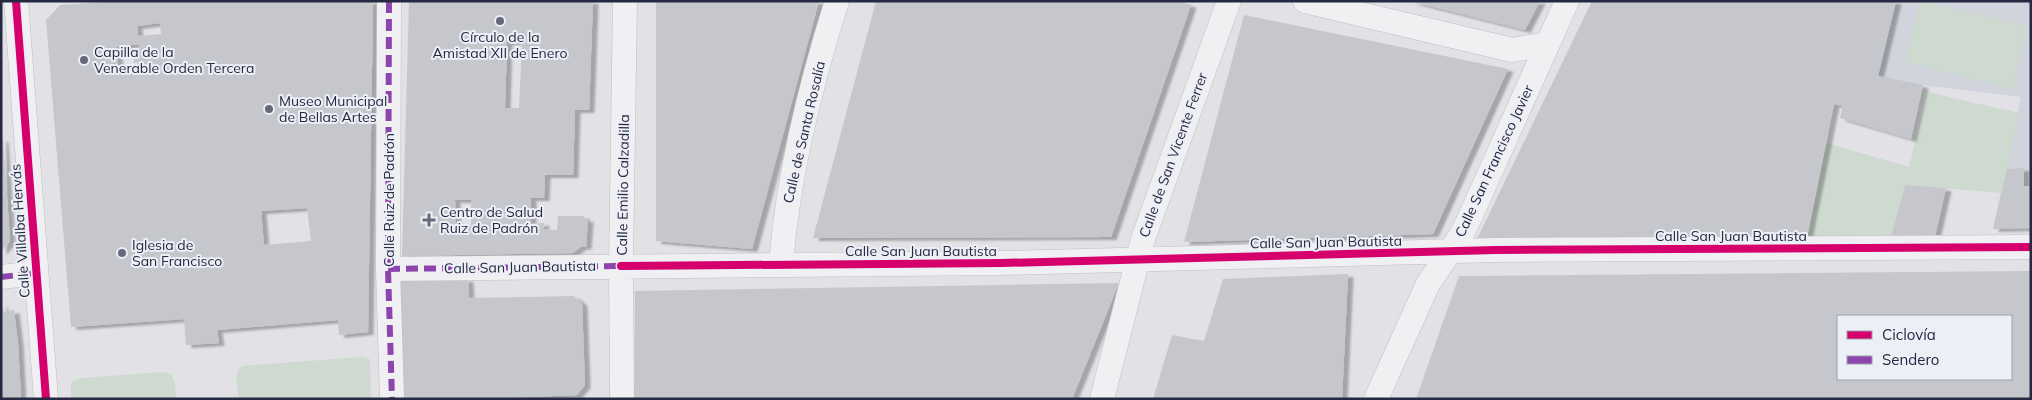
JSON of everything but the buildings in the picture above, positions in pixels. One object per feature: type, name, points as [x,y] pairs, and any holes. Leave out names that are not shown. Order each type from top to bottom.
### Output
[{"type":"street","name":"Calle Villalba Hervás","points":[[16,1],[46,399]]},
{"type":"street","name":"Calle Ruiz de Padrón","points":[[389,1],[388,268],[392,399]]},
{"type":"street","name":"Calle Emilio Calzadilla","points":[[622,399],[621,266],[626,1]]},
{"type":"street","name":"Calle de Santa Rosalía","points":[[781,264],[786,208],[792,178],[818,67],[837,1]]},
{"type":"street","name":"Calle de San Vicente Ferrer","points":[[1102,399],[1137,259],[1229,1]]},
{"type":"street","points":[[1304,1],[1512,50],[1548,44]]},
{"type":"street","name":"Calle San Francisco Javier","points":[[1376,399],[1428,284],[1450,252],[1471,215],[1567,1]]},
{"type":"street","name":"Calle San Juan Bautista","points":[[388,268],[1002,263],[1495,250],[2031,247]]},
{"type":"street","points":[[1,277],[36,273]]},
{"type":"shaded area","points":[[1819,1],[2031,1],[2031,228],[1993,229],[2021,97],[1923,85],[1911,139],[1840,118],[1843,106],[1796,94]]},
{"type":"shaded area","points":[[1920,1],[2027,26],[2013,89],[1905,62]]},
{"type":"shaded area","points":[[1927,92],[2019,113],[2002,193],[1905,185],[1890,241],[1807,237],[1826,143],[1909,167]]},
{"type":"shaded area","points":[[362,357],[370,359],[371,399],[239,399],[237,377],[242,366]]},
{"type":"shaded area","points":[[163,372],[171,374],[175,384],[176,399],[71,399],[71,384],[74,380]]},
{"type":"marked path","points":[[389,1],[388,269],[392,399]]},
{"type":"marked path","points":[[388,269],[621,266]]},
{"type":"marked path","points":[[1,277],[36,273]]},
{"type":"cycle path","points":[[16,1],[46,399]]},
{"type":"cycle path","points":[[621,266],[1002,263],[1495,250],[2031,247]]},
{"type":"place","name":"Círculo de la Amistad XII de Enero","points":[[500,21]]},
{"type":"place","name":"Capilla de la Venerable Orden Tercera","points":[[84,60]]},
{"type":"place","name":"Museo Municipal de Bellas Artes","points":[[269,109]]},
{"type":"place","name":"Centro de Salud Ruiz de Padrón","points":[[429,220]]},
{"type":"place","name":"Iglesia de San Francisco","points":[[122,253]]}]
